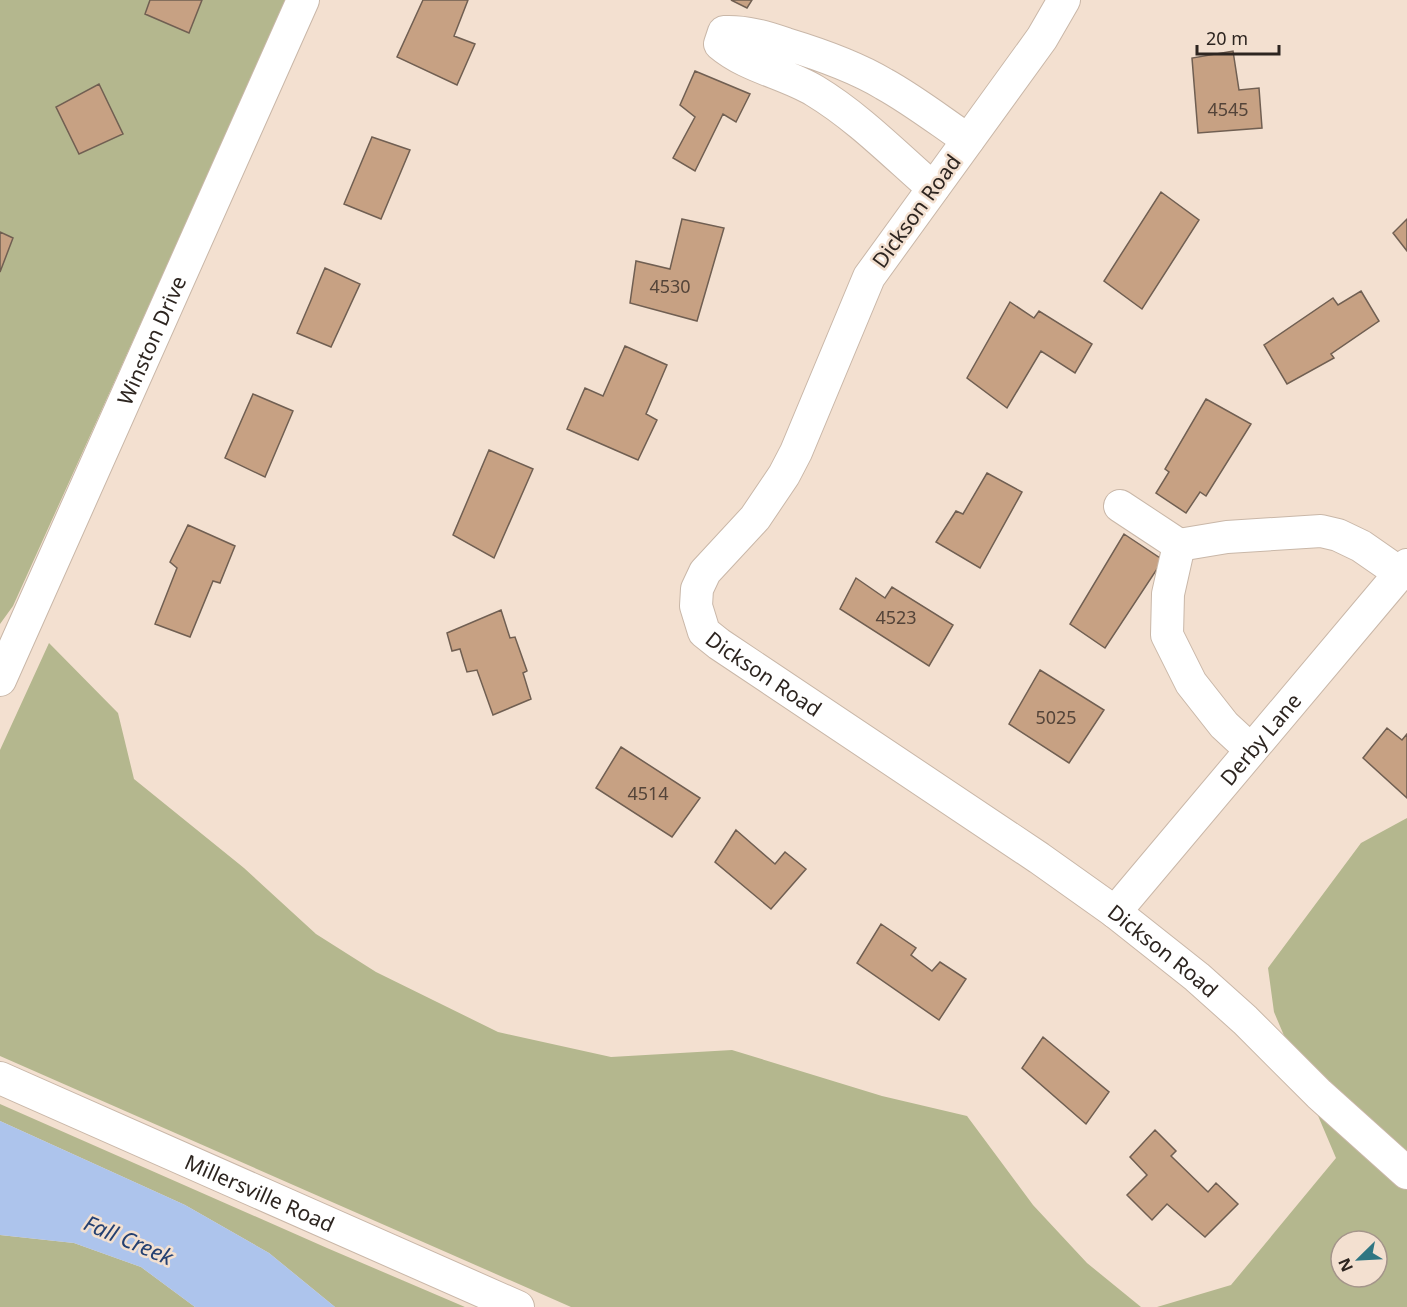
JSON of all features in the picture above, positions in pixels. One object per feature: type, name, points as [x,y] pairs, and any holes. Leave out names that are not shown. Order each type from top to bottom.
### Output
[{"type":"street","name":"Winston Drive","points":[[0,680],[303,0]]},
{"type":"street","name":"Dickson Road","points":[[1064,0],[1042,38],[877,265],[863,288],[796,452],[756,518],[705,572],[697,589],[698,615],[705,632],[719,644],[1029,851],[1115,912],[1197,977],[1245,1020],[1319,1094],[1407,1173]]},
{"type":"street","points":[[933,188],[870,133],[816,92],[797,81],[729,52],[720,44],[724,32],[741,31],[761,36],[854,69],[884,84],[968,140]]},
{"type":"street","points":[[1120,506],[1179,545],[1227,537],[1321,531],[1338,535],[1403,569]]},
{"type":"street","points":[[1179,545],[1168,594],[1167,635],[1191,683],[1224,725],[1251,750]]},
{"type":"street","name":"Derby Lane","points":[[1115,912],[1403,569]]},
{"type":"street","name":"Millersville Road","points":[[0,1078],[518,1307]]},
{"type":"green space","points":[[0,0],[287,0],[13,606],[0,624]]},
{"type":"green space","points":[[49,643],[118,713],[134,779],[244,868],[316,934],[376,972],[498,1032],[611,1057],[732,1050],[882,1096],[967,1116],[1033,1205],[1087,1263],[1141,1307],[571,1307],[0,1056],[0,750]]},
{"type":"green space","points":[[1407,818],[1407,1307],[1157,1307],[1231,1285],[1336,1158],[1274,1012],[1268,968],[1361,843]]},
{"type":"green space","points":[[0,1104],[465,1307],[335,1307],[269,1253],[185,1205],[0,1121]]},
{"type":"green space","points":[[0,1235],[74,1243],[141,1267],[195,1307],[0,1307]]},
{"type":"water","name":"Fall Creek","points":[[0,1121],[185,1205],[269,1253],[335,1307],[195,1307],[141,1267],[74,1243],[0,1235]]},
{"type":"building","points":[[150,0],[202,0],[189,33],[145,14]]},
{"type":"building","points":[[423,0],[468,0],[454,36],[475,44],[457,85],[397,57]]},
{"type":"building","points":[[731,0],[752,0],[747,8]]},
{"type":"building","points":[[1233,51],[1239,90],[1259,88],[1262,128],[1198,133],[1192,58]]},
{"type":"building","points":[[695,71],[750,94],[736,122],[723,114],[695,171],[673,158],[695,117],[680,105]]},
{"type":"building","points":[[99,84],[123,134],[79,154],[56,107]]},
{"type":"building","points":[[372,137],[410,150],[381,219],[344,204]]},
{"type":"building","points":[[1161,192],[1199,220],[1142,309],[1104,281]]},
{"type":"building","points":[[682,219],[724,228],[697,321],[630,303],[636,261],[670,269]]},
{"type":"building","points":[[1407,219],[1407,251],[1393,233]]},
{"type":"building","points":[[0,232],[13,238],[0,272]]},
{"type":"building","points":[[325,268],[360,284],[331,347],[297,333]]},
{"type":"building","points":[[1361,291],[1379,321],[1331,354],[1334,358],[1287,384],[1264,345],[1333,298],[1338,305]]},
{"type":"building","points":[[1010,302],[1034,318],[1039,311],[1092,344],[1075,373],[1041,351],[1007,408],[967,378]]},
{"type":"building","points":[[625,346],[667,365],[646,414],[657,420],[638,460],[567,429],[585,388],[603,396]]},
{"type":"building","points":[[253,394],[293,411],[265,477],[225,458]]},
{"type":"building","points":[[1206,399],[1251,424],[1206,496],[1200,492],[1186,513],[1156,493],[1169,472],[1165,469]]},
{"type":"building","points":[[489,450],[533,469],[494,558],[453,535]]},
{"type":"building","points":[[987,473],[1022,492],[980,568],[936,542],[956,511],[963,514]]},
{"type":"building","points":[[188,525],[235,546],[220,583],[213,581],[190,637],[155,624],[177,568],[170,562]]},
{"type":"building","points":[[1124,534],[1163,560],[1105,648],[1070,624]]},
{"type":"building","points":[[856,578],[885,598],[892,587],[953,625],[929,666],[840,609]]},
{"type":"building","points":[[501,610],[510,638],[515,637],[527,671],[523,673],[531,699],[493,715],[477,670],[467,672],[460,649],[452,651],[447,633]]},
{"type":"building","points":[[1040,670],[1104,710],[1069,763],[1009,724]]},
{"type":"building","points":[[1387,728],[1402,740],[1407,734],[1407,798],[1363,758]]},
{"type":"building","points":[[621,747],[700,798],[672,837],[596,788]]},
{"type":"building","points":[[736,830],[775,864],[785,852],[806,869],[771,909],[715,862]]},
{"type":"building","points":[[881,924],[916,948],[911,955],[932,971],[940,962],[966,979],[939,1020],[857,963]]},
{"type":"building","points":[[1043,1037],[1109,1092],[1086,1124],[1022,1068]]},
{"type":"building","points":[[1155,1130],[1176,1151],[1171,1156],[1208,1192],[1216,1183],[1238,1204],[1205,1237],[1167,1204],[1152,1220],[1127,1195],[1147,1175],[1130,1157]]}]
